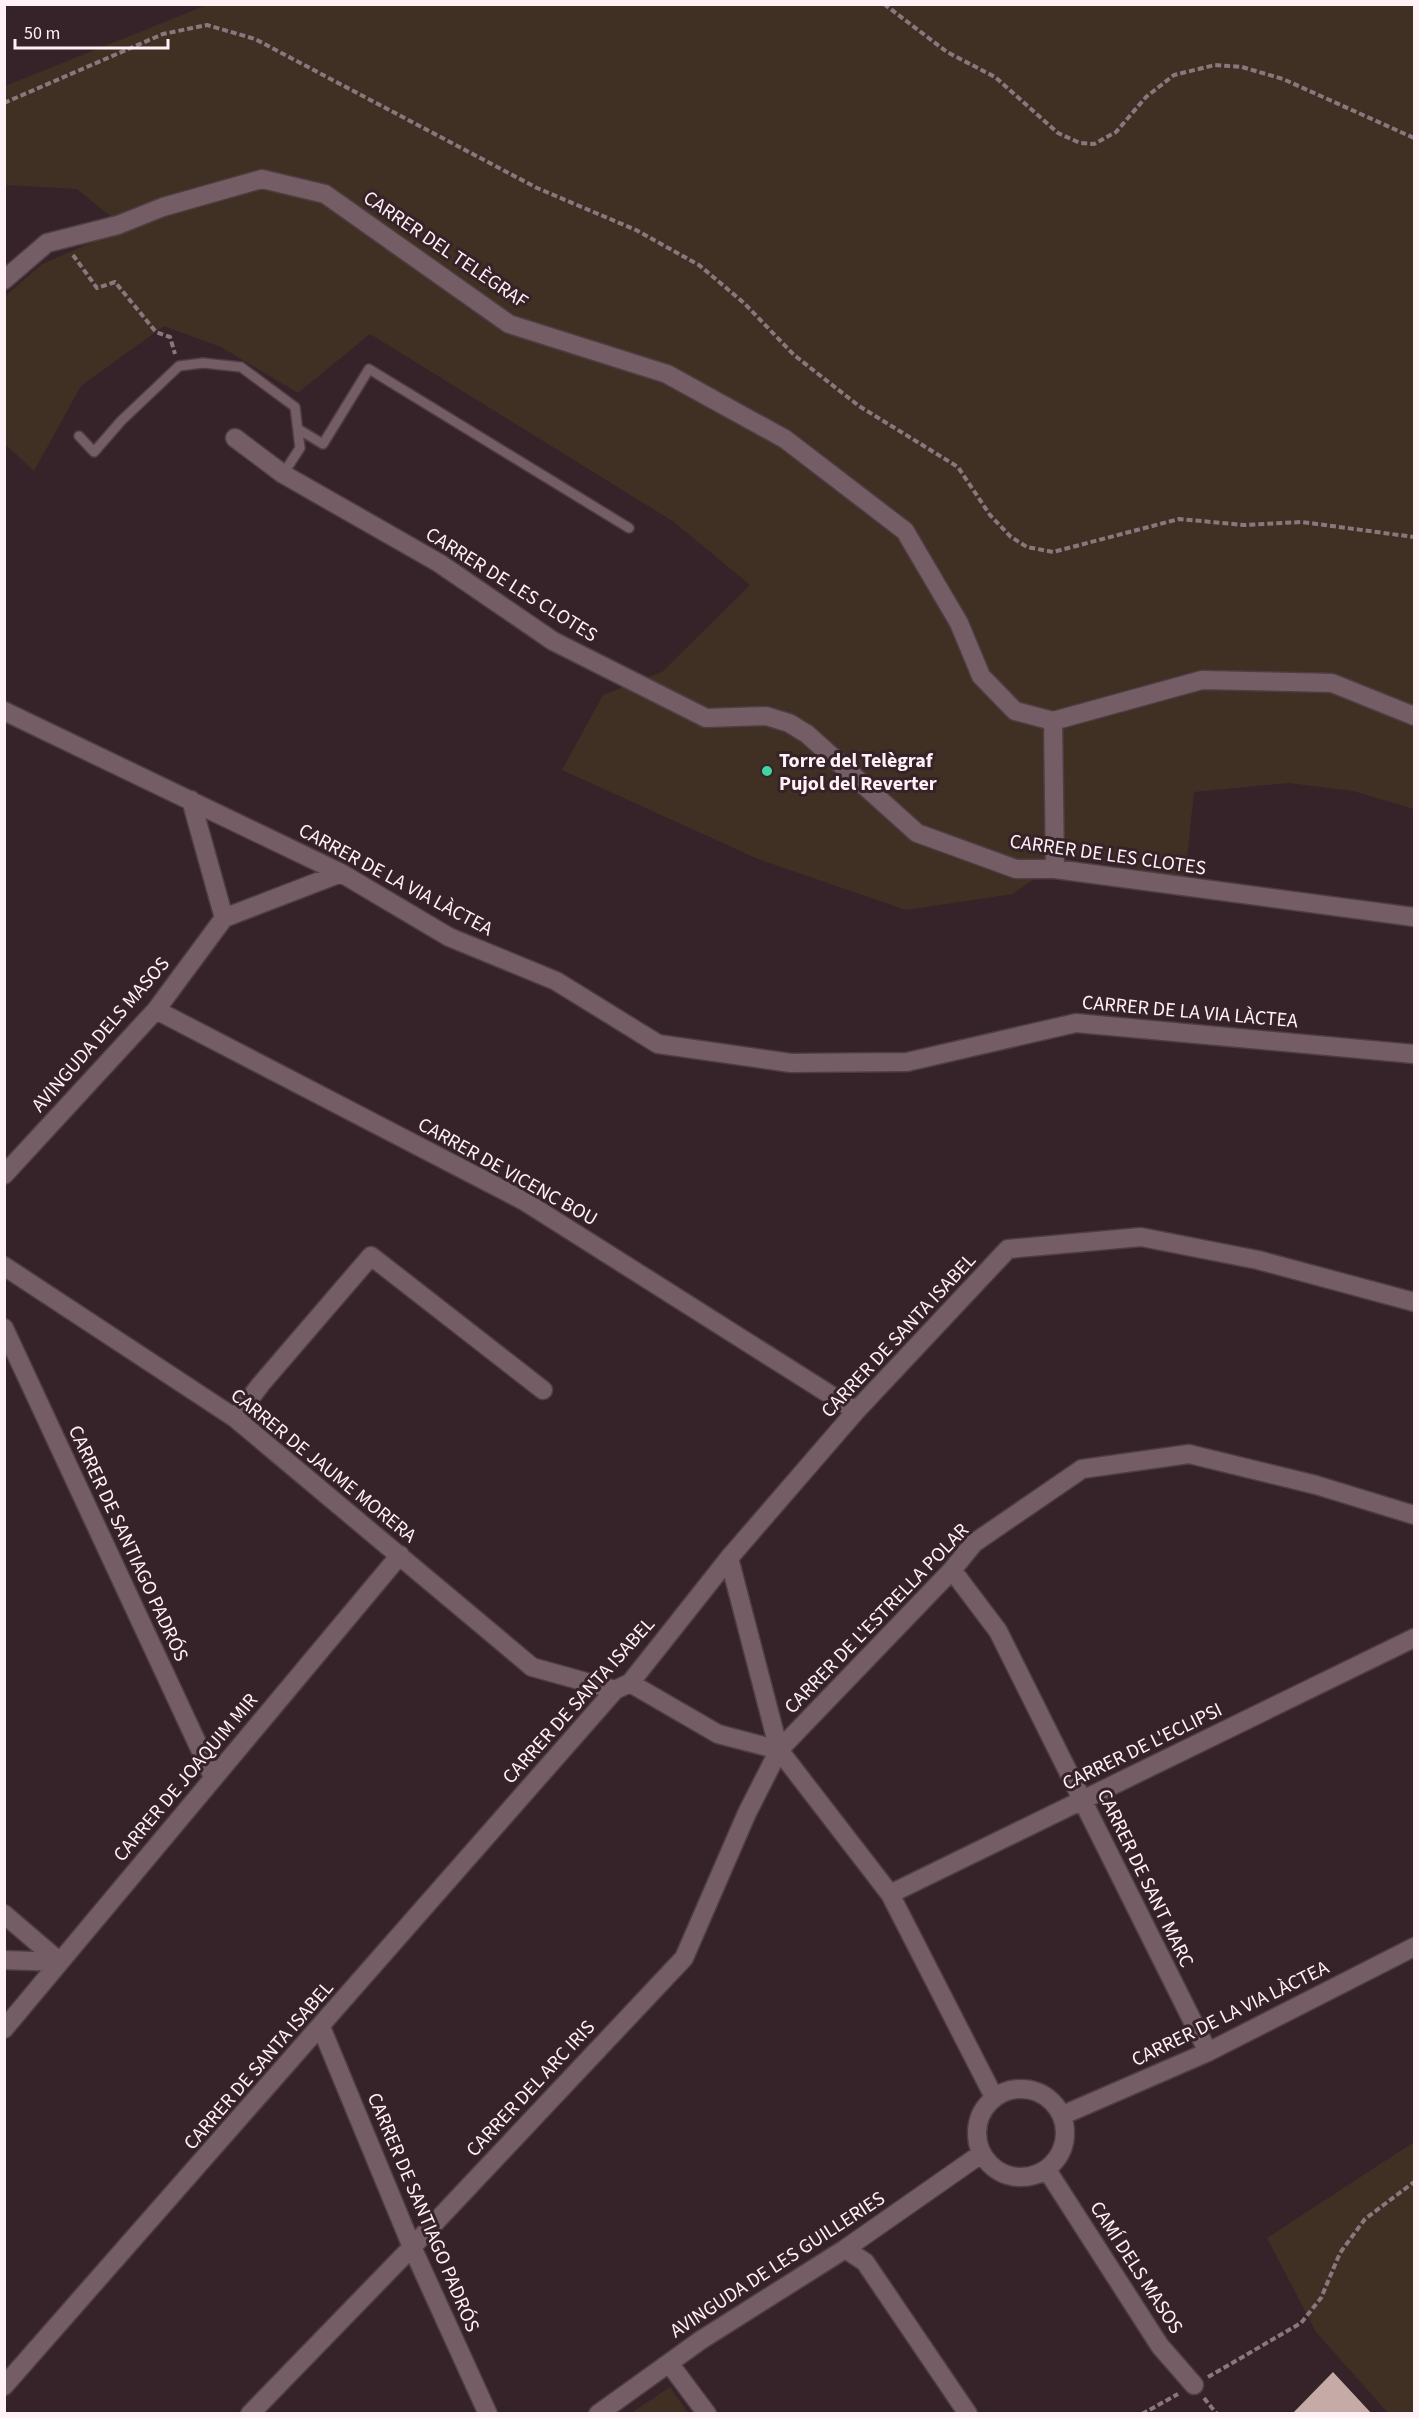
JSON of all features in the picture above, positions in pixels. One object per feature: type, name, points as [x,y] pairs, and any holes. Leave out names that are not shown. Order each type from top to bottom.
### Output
[{"type":"street","name":"CARRER DEL TELÈGRAF","points":[[4,280],[47,243],[118,225],[163,207],[262,179],[325,194],[509,324],[667,374],[785,439],[905,531],[959,624],[981,676],[1015,711],[1053,721]]},
{"type":"street","name":"CARRER DE LES CLOTES","points":[[235,438],[284,474],[440,563],[553,641],[706,718],[766,716],[789,723],[807,734],[917,834],[1016,869],[1055,869],[1414,917]]},
{"type":"street","points":[[1055,869],[1053,721],[1202,680],[1332,683],[1414,716]]},
{"type":"street","name":"CARRER DE LA VIA LÀCTEA","points":[[4,711],[341,873],[450,937],[556,981],[658,1044],[791,1063],[907,1062],[1076,1023],[1414,1054]]},
{"type":"street","points":[[191,800],[224,918],[341,873]]},
{"type":"street","name":"AVINGUDA DELS MASOS","points":[[4,1175],[156,1010],[224,918]]},
{"type":"street","name":"CARRER DE VICENC BOU","points":[[156,1010],[524,1201],[856,1411]]},
{"type":"street","name":"CARRER DE SANTA ISABEL","points":[[4,2386],[623,1686],[729,1558],[856,1411],[1008,1249],[1141,1237],[1258,1260],[1414,1302]]},
{"type":"street","points":[[235,1418],[261,1384],[371,1256],[543,1390]]},
{"type":"street","name":"CARRER DE JAUME MORERA","points":[[4,1266],[235,1418],[532,1667],[623,1686],[718,1734],[779,1750]]},
{"type":"street","name":"CARRER DE SANTIAGO PADRÓS","points":[[4,1328],[213,1778]]},
{"type":"street","name":"CARRER DE L'ESTRELLA POLAR","points":[[779,1750],[952,1570],[974,1543],[1082,1469],[1189,1454],[1316,1485],[1414,1515]]},
{"type":"street","name":"CARRER DE JOAQUIM MIR","points":[[4,2029],[400,1555]]},
{"type":"street","points":[[729,1558],[779,1750],[890,1894],[994,2097]]},
{"type":"street","name":"CARRER DE SANT MARC","points":[[952,1570],[998,1631],[1208,2052]]},
{"type":"street","name":"CARRER DE L'ECLIPSI","points":[[890,1894],[1414,1638]]},
{"type":"street","name":"CARRER DEL ARC IRIS","points":[[250,2414],[412,2247],[684,1958],[747,1813],[779,1750]]},
{"type":"street","points":[[4,1914],[60,1962]]},
{"type":"street","name":"CARRER DE LA VIA LÀCTEA","points":[[1063,2115],[1208,2052],[1414,1947]]},
{"type":"street","points":[[4,1960],[60,1962]]},
{"type":"street","name":"CARRER DE SANTIAGO PADRÓS","points":[[321,2027],[412,2247],[488,2414]]},
{"type":"street","points":[[1018,2088],[1035,2090],[1053,2101],[1063,2115],[1066,2131],[1064,2147],[1047,2170],[1020,2178],[1006,2175],[993,2168],[981,2154],[976,2129],[983,2109],[994,2097],[1018,2088]]},
{"type":"street","name":"AVINGUDA DE LES GUILLERIES","points":[[598,2414],[669,2362],[845,2249],[981,2154]]},
{"type":"street","name":"CAMÍ DELS MASOS","points":[[1047,2170],[1160,2346],[1194,2385]]},
{"type":"street","points":[[845,2249],[865,2262],[968,2414]]},
{"type":"street","points":[[669,2362],[706,2414]]},
{"type":"lane","points":[[80,436],[94,452],[121,422],[179,366],[203,363],[241,367],[295,407],[300,448],[284,474]]},
{"type":"lane","points":[[298,429],[323,444],[369,369],[629,528]]},
{"type":"path","points":[[884,4],[947,52],[995,77],[1058,133],[1080,143],[1094,144],[1116,132],[1146,97],[1174,75],[1215,66],[1242,67],[1283,79],[1414,138]]},
{"type":"path","points":[[4,102],[163,34],[207,25],[255,39],[537,188],[636,230],[699,265],[744,303],[795,355],[859,406],[958,467],[990,515],[1011,537],[1027,547],[1053,552],[1179,519],[1244,525],[1302,522],[1414,537]]},
{"type":"path","points":[[60,240],[97,288],[115,282],[156,332],[170,337],[179,369],[179,366]]},
{"type":"path","points":[[1142,2414],[1301,2323],[1322,2298],[1340,2253],[1365,2219],[1414,2182]]},
{"type":"shaded area","points":[[207,5],[1414,5],[1414,809],[1353,791],[1289,783],[1194,792],[1185,877],[1065,857],[1013,894],[906,910],[758,859],[562,770],[603,695],[662,672],[750,585],[674,522],[370,334],[298,393],[221,347],[164,326],[81,386],[34,471],[5,444],[4,297],[42,264],[125,228],[77,189],[5,185],[5,86]]},
{"type":"shaded area","points":[[1414,2142],[1414,2413],[1388,2413],[1316,2332],[1267,2238]]},
{"type":"shaded area","points":[[670,2387],[688,2413],[631,2413]]},
{"type":"building","points":[[1333,2372],[1372,2414],[1292,2414]]},
{"type":"place","name":"Torre del Telègraf Pujol del Reverter","points":[[767,771]]}]
